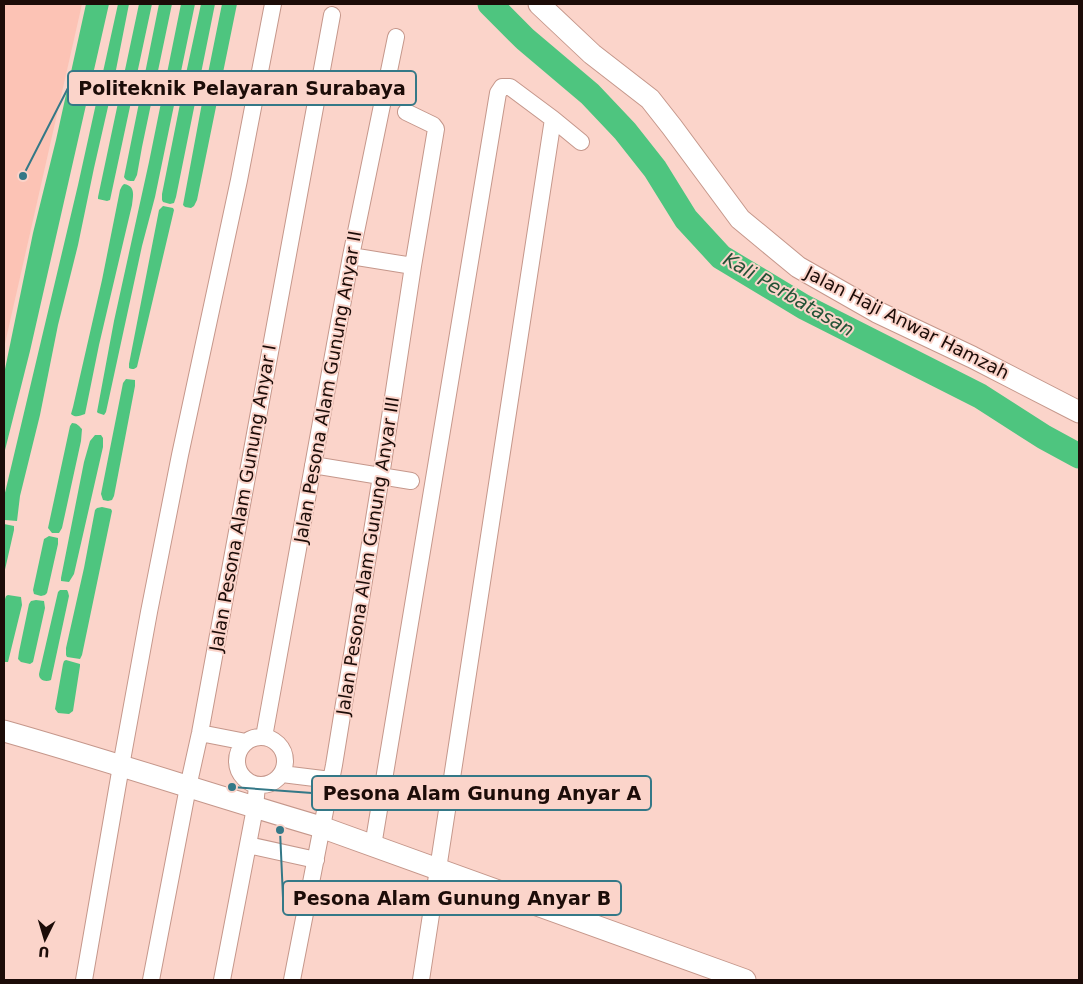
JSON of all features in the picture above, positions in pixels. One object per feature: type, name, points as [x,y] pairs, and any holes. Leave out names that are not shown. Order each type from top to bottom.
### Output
[{"type":"street","points":[[84,980],[149,612],[180,455],[239,180],[273,4]]},
{"type":"street","name":"Jalan Haji Anwar Hamzah","points":[[539,4],[592,54],[650,99],[740,219],[798,267],[877,312],[972,357],[1079,412]]},
{"type":"street","name":"Jalan Pesona Alam Gunung Anyar I","points":[[151,980],[200,733],[332,15]]},
{"type":"street","name":"Jalan Pesona Alam Gunung Anyar II","points":[[264,737],[351,256],[396,37]]},
{"type":"street","points":[[373,846],[498,93],[502,87],[510,87],[581,142]]},
{"type":"street","name":"Jalan Pesona Alam Gunung Anyar III","points":[[292,980],[331,780],[436,129],[433,125],[406,112]]},
{"type":"street","points":[[421,980],[552,118]]},
{"type":"street","points":[[351,256],[413,266]]},
{"type":"street","points":[[313,465],[411,480]]},
{"type":"street","points":[[4,732],[72,750],[255,808],[322,827],[745,980]]},
{"type":"street","points":[[200,733],[246,742]]},
{"type":"street","points":[[264,737],[274,741],[280,747],[285,765],[282,774],[275,781],[267,785],[257,785],[248,782],[241,776],[237,767],[237,758],[240,749],[246,742],[264,737]]},
{"type":"street","points":[[282,774],[331,780]]},
{"type":"street","points":[[222,980],[255,808],[257,785]]},
{"type":"street","points":[[248,845],[316,860]]},
{"type":"shaded area","points":[[4,4],[82,4],[4,348]]},
{"type":"shaded area","points":[[86,4],[109,4],[30,351],[4,454],[4,374],[33,233]]},
{"type":"shaded area","points":[[118,4],[129,4],[78,245],[20,496],[17,521],[5,520],[4,497],[78,185]]},
{"type":"shaded area","points":[[139,4],[152,4],[110,200],[107,201],[98,199],[98,197]]},
{"type":"shaded area","points":[[159,4],[172,4],[137,175],[134,181],[129,181],[124,177]]},
{"type":"shaded area","points":[[181,4],[195,4],[155,197],[104,415],[97,412],[114,321]]},
{"type":"shaded area","points":[[201,4],[215,4],[176,197],[174,203],[170,204],[163,202],[162,194]]},
{"type":"shaded area","points":[[222,4],[237,4],[197,200],[191,208],[185,207],[183,205]]},
{"type":"shaded area","points":[[124,184],[132,189],[132,205],[85,414],[74,416],[71,414],[102,280],[120,190]]},
{"type":"shaded area","points":[[163,206],[173,208],[174,210],[137,367],[131,369],[129,364],[159,210]]},
{"type":"shaded area","points":[[126,379],[135,380],[135,386],[114,496],[112,500],[108,501],[103,500],[101,494],[123,383]]},
{"type":"shaded area","points":[[72,423],[77,424],[82,429],[81,441],[62,528],[59,533],[52,533],[48,528]]},
{"type":"shaded area","points":[[95,435],[101,435],[103,438],[103,447],[74,574],[69,582],[61,581],[84,462],[90,441]]},
{"type":"shaded area","points":[[102,507],[112,511],[82,655],[80,659],[67,657],[66,648],[95,510]]},
{"type":"shaded area","points":[[4,524],[14,526],[14,530],[4,574]]},
{"type":"shaded area","points":[[49,536],[58,538],[58,544],[47,593],[41,596],[34,594],[33,590],[44,539]]},
{"type":"shaded area","points":[[60,590],[67,590],[69,596],[51,680],[45,681],[41,680],[39,674]]},
{"type":"shaded area","points":[[8,595],[21,597],[22,605],[8,662],[4,662],[4,602]]},
{"type":"shaded area","points":[[31,601],[44,601],[45,608],[33,662],[30,664],[21,662],[18,659],[29,604]]},
{"type":"shaded area","points":[[66,660],[80,664],[73,711],[69,714],[58,713],[55,709],[63,664]]},
{"type":"waterway","name":"Kali Perbatasan","points":[[490,4],[525,39],[590,94],[625,131],[655,169],[686,219],[721,257],[804,307],[980,396],[1044,437],[1079,456]]},
{"type":"place","name":"Politeknik Pelayaran Surabaya","points":[[23,176]]},
{"type":"place","name":"Pesona Alam Gunung Anyar A","points":[[232,787]]},
{"type":"place","name":"Pesona Alam Gunung Anyar B","points":[[280,830]]}]
